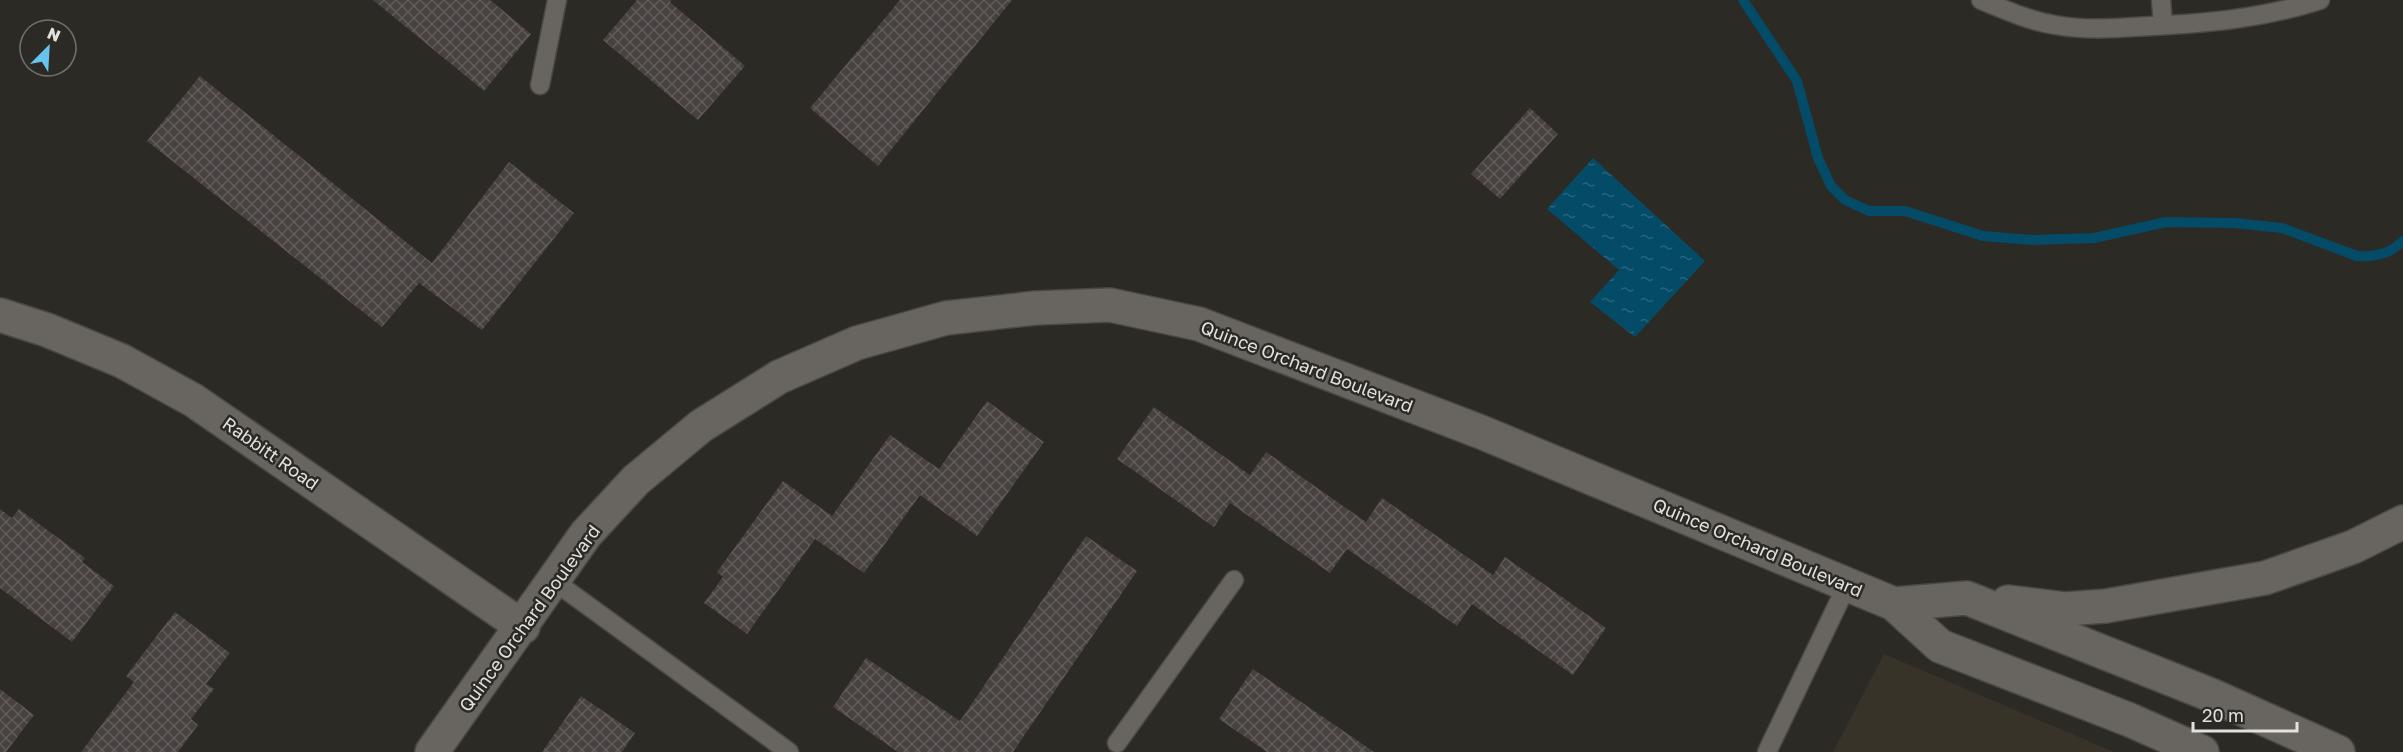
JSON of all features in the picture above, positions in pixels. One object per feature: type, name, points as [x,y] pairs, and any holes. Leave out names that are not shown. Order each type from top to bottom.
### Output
[{"type":"street","name":"Quince Orchard Boulevard","points":[[432,752],[586,534],[636,480],[701,426],[778,377],[857,343],[946,318],[1036,308],[1110,305],[1199,324],[1481,432],[1894,604],[1940,646],[2130,720],[2202,752]]},
{"type":"street","name":"Rabbitt Road","points":[[0,315],[47,330],[122,361],[194,400],[522,627]]},
{"type":"street","points":[[1967,598],[2065,609],[2129,602],[2265,578],[2353,547],[2403,522]]},
{"type":"street","name":"Quince Orchard Boulevard","points":[[1894,604],[1967,598],[2211,695],[2338,752]]},
{"type":"lane","points":[[540,86],[557,0]]},
{"type":"lane","points":[[1981,0],[2006,11],[2055,25],[2106,29],[2216,23],[2290,10],[2320,0]]},
{"type":"lane","points":[[2160,0],[2163,25]]},
{"type":"lane","points":[[1119,749],[1234,580]]},
{"type":"lane","points":[[554,581],[789,752]]},
{"type":"lane","points":[[1767,752],[1847,585]]},
{"type":"shaded area","points":[[1884,654],[2114,752],[1833,752]]},
{"type":"water","points":[[1593,158],[1705,261],[1635,337],[1590,302],[1619,270],[1547,209]]},
{"type":"building","points":[[373,0],[490,0],[531,34],[484,91]]},
{"type":"building","points":[[637,0],[671,0],[670,2],[745,66],[698,120],[603,40]]},
{"type":"building","points":[[900,0],[1012,0],[878,166],[810,108]]},
{"type":"building","points":[[200,76],[432,263],[509,162],[574,213],[482,330],[419,283],[382,327],[147,141]]},
{"type":"building","points":[[1530,108],[1558,134],[1500,199],[1471,174]]},
{"type":"building","points":[[987,401],[1044,442],[977,536],[920,495],[864,573],[815,539],[747,634],[704,603],[723,577],[717,572],[783,481],[832,516],[890,435],[939,469]]},
{"type":"building","points":[[1154,407],[1250,475],[1266,452],[1366,522],[1382,498],[1493,575],[1505,557],[1606,628],[1573,675],[1472,604],[1457,626],[1347,549],[1330,573],[1230,503],[1214,527],[1117,459]]},
{"type":"building","points":[[0,509],[12,518],[19,509],[85,558],[82,562],[114,586],[72,642],[0,588]]},
{"type":"building","points":[[1086,536],[1137,571],[1013,752],[898,752],[833,707],[866,658],[960,721]]},
{"type":"building","points":[[175,612],[230,653],[206,684],[214,689],[191,719],[198,725],[178,752],[81,752],[134,682],[126,676]]},
{"type":"building","points":[[1253,669],[1374,752],[1267,752],[1219,719]]},
{"type":"building","points":[[0,689],[34,715],[6,752],[0,752]]},
{"type":"building","points":[[581,696],[635,733],[622,752],[542,752]]},
{"type":"waterway","points":[[1743,0],[1797,81],[1818,158],[1831,186],[1845,200],[1869,211],[1905,211],[1983,236],[2032,240],[2094,238],[2166,222],[2234,223],[2282,228],[2357,256],[2382,254],[2403,241]]}]
